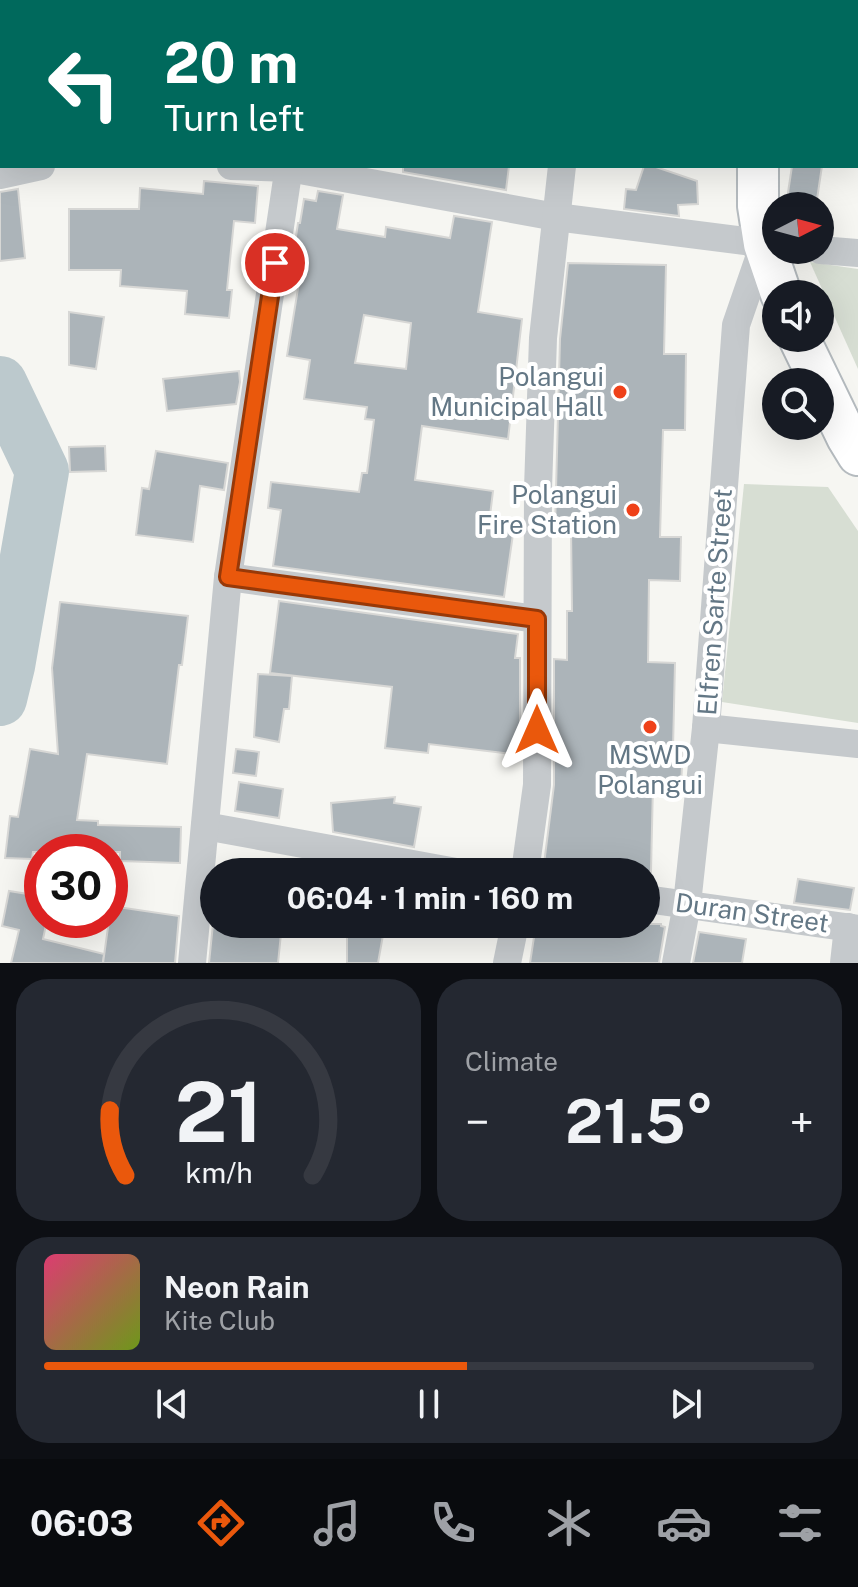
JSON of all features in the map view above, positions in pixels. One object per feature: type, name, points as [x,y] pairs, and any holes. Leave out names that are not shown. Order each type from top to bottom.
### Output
[{"type":"main road","points":[[758,168],[758,206],[762,219]]},
{"type":"main road","points":[[806,352],[858,455]]},
{"type":"street","points":[[0,175],[32,168]]},
{"type":"street","points":[[192,963],[228,577],[289,168]]},
{"type":"street","points":[[294,168],[556,217],[762,244]]},
{"type":"street","points":[[527,858],[537,785],[538,489],[543,338],[562,168]]},
{"type":"street","points":[[834,251],[858,253]]},
{"type":"street","name":"Elfren Sarte Street","points":[[676,963],[687,904],[706,728],[736,325],[762,264]]},
{"type":"street","points":[[228,577],[537,619]]},
{"type":"street","points":[[706,728],[858,744]]},
{"type":"street","points":[[205,826],[380,858]]},
{"type":"street","name":"Duran Street","points":[[660,901],[853,928]]},
{"type":"street","points":[[844,963],[853,928]]},
{"type":"street","points":[[507,963],[512,938]]},
{"type":"shaded area","points":[[811,264],[858,269],[858,369],[834,316],[834,280],[818,280]]},
{"type":"shaded area","points":[[744,484],[828,487],[858,531],[858,723],[722,702]]},
{"type":"building","points":[[403,168],[509,168],[506,190],[403,172]]},
{"type":"building","points":[[643,168],[659,168],[697,181],[698,204],[678,205],[679,216],[624,209],[626,189],[636,190]]},
{"type":"building","points":[[792,168],[822,168],[818,192],[788,192]]},
{"type":"building","points":[[204,181],[258,186],[255,223],[234,221],[227,290],[232,290],[229,318],[185,314],[187,291],[120,286],[121,270],[69,270],[69,209],[139,209],[140,188],[203,194]]},
{"type":"building","points":[[18,189],[25,258],[0,261],[0,192]]},
{"type":"building","points":[[318,191],[343,195],[337,229],[385,237],[386,227],[450,238],[454,216],[492,222],[478,312],[522,319],[508,439],[422,426],[415,480],[493,491],[489,524],[514,527],[504,597],[273,566],[281,510],[268,508],[271,482],[359,492],[362,473],[367,473],[374,420],[365,419],[367,407],[304,399],[310,360],[287,356],[302,264],[292,263],[298,223],[304,199],[316,201]],"holes":[[[364,315],[411,323],[406,369],[355,363]]]},
{"type":"building","points":[[568,263],[666,265],[664,354],[686,354],[685,430],[663,430],[660,537],[681,537],[680,581],[649,580],[648,662],[675,663],[673,749],[683,749],[681,785],[653,784],[651,858],[545,858],[554,785],[554,659],[567,660],[567,611],[572,611],[571,528],[555,528],[560,339]]},
{"type":"building","points":[[69,312],[104,317],[96,369],[69,365]]},
{"type":"building","points":[[239,371],[236,404],[167,411],[163,379]]},
{"type":"building","points":[[105,446],[106,471],[70,472],[69,447]]},
{"type":"building","points":[[156,451],[228,463],[224,490],[200,486],[193,542],[136,535],[142,488],[149,489]]},
{"type":"building","points":[[279,601],[518,634],[515,658],[520,658],[520,755],[429,744],[428,753],[385,748],[392,687],[270,673]]},
{"type":"building","points":[[60,602],[188,616],[167,764],[87,754],[77,820],[98,821],[98,825],[181,827],[180,863],[128,861],[128,834],[24,834],[24,859],[5,858],[10,816],[18,817],[30,749],[58,754],[52,668]]},
{"type":"building","points":[[258,674],[292,676],[289,709],[284,709],[279,742],[254,737]]},
{"type":"building","points":[[236,749],[259,752],[256,776],[233,773]]},
{"type":"building","points":[[239,782],[283,789],[279,818],[235,811]]},
{"type":"building","points":[[395,797],[394,803],[421,807],[414,847],[333,832],[331,803]]},
{"type":"building","points":[[798,879],[854,888],[850,910],[794,903]]},
{"type":"building","points":[[9,891],[24,893],[24,938],[43,938],[104,954],[103,963],[11,963],[19,930],[2,926]]},
{"type":"building","points":[[128,908],[179,916],[175,963],[103,963],[107,938],[128,938]]},
{"type":"building","points":[[660,924],[665,927],[659,963],[530,963],[534,938],[660,938]]},
{"type":"building","points":[[699,932],[746,939],[742,963],[693,963]]},
{"type":"building","points":[[212,938],[281,938],[278,963],[209,963]]},
{"type":"building","points":[[347,938],[382,938],[378,963],[347,963]]},
{"type":"waterway","points":[[0,383],[42,471],[0,699]]},
{"type":"place","name":"Polangui Municipal Hall","points":[[620,392]]},
{"type":"place","name":"Polangui Fire Station","points":[[633,510]]},
{"type":"place","name":"MSWD Polangui","points":[[650,727]]},
{"type":"route","points":[[275,263],[228,577],[537,619],[537,730]]}]
